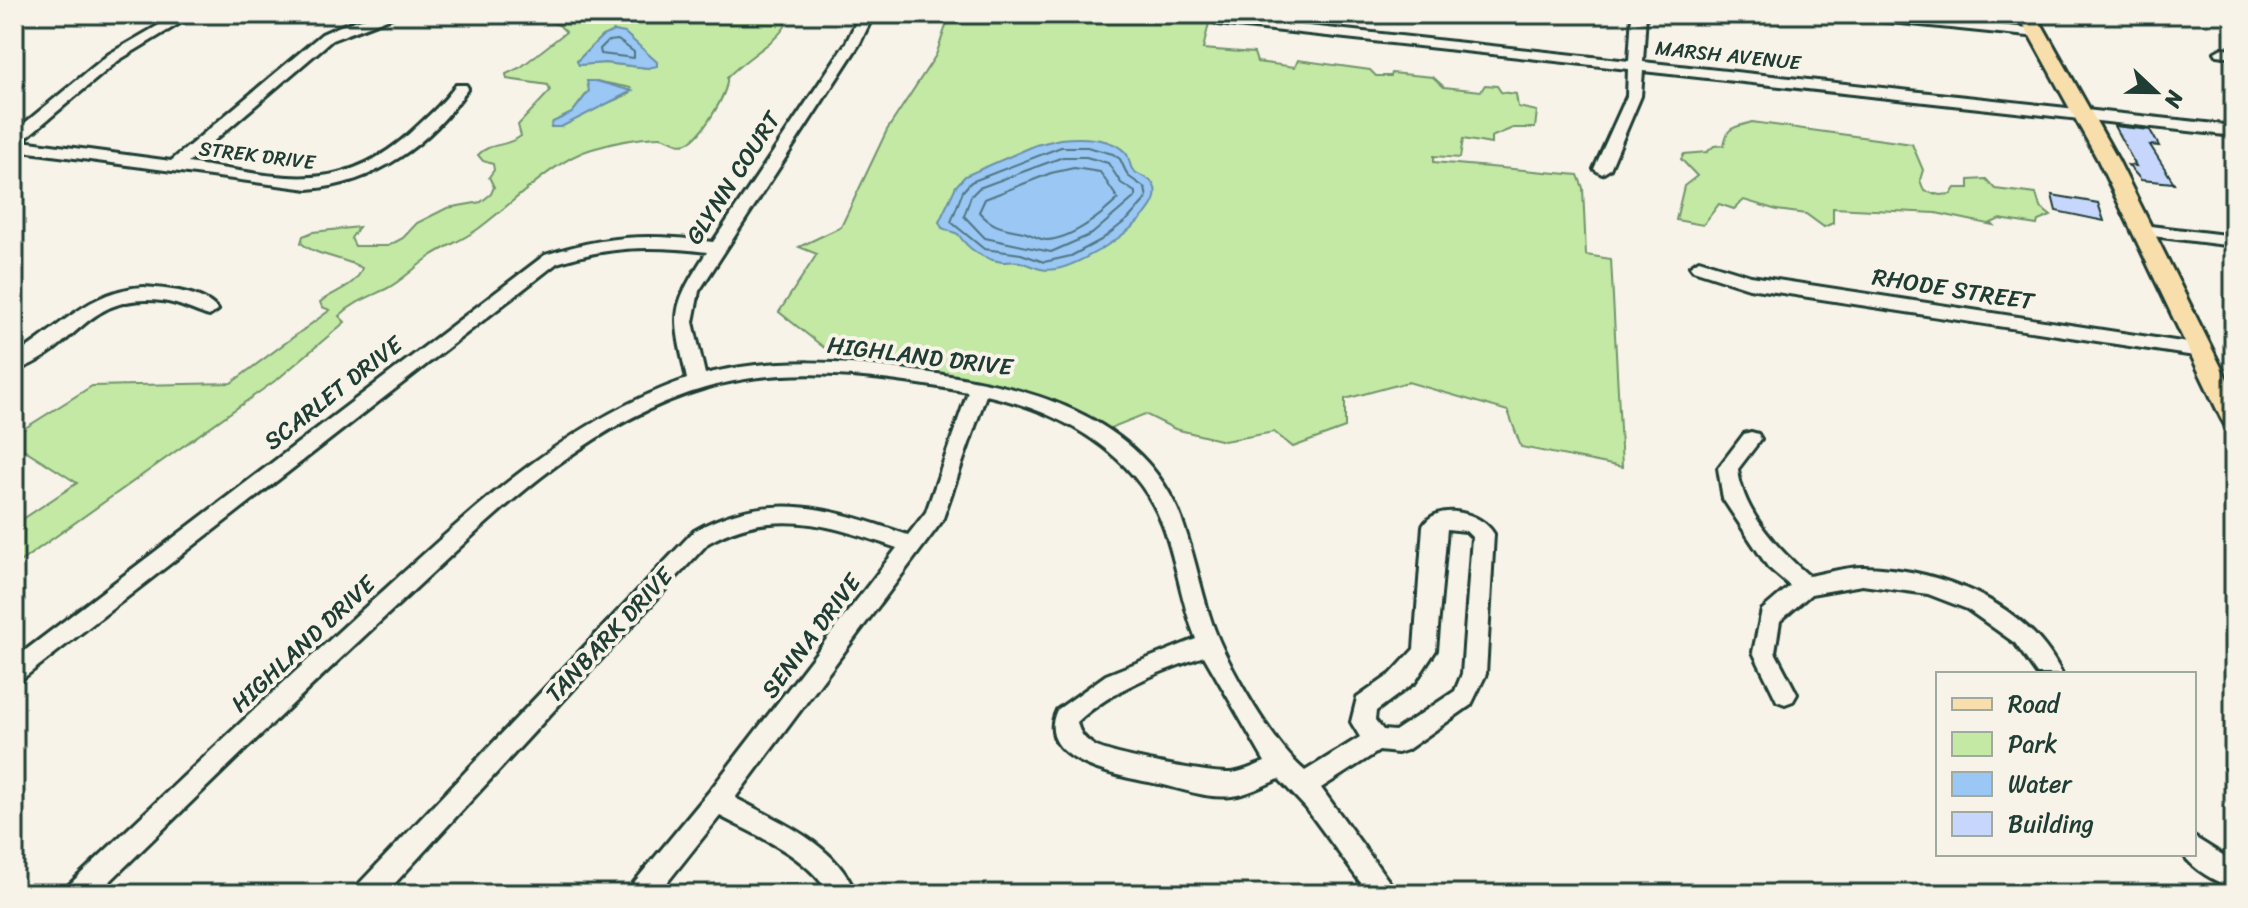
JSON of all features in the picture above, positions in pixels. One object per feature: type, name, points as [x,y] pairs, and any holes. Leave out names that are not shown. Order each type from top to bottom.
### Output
[{"type":"main road","points":[[2032,24],[2142,230],[2234,418]]},
{"type":"street","points":[[14,19],[21,14]]},
{"type":"street","points":[[14,142],[114,57],[188,14]]},
{"type":"street","points":[[175,166],[327,37],[353,25],[393,14]]},
{"type":"street","name":"GLYNN COURT","points":[[697,382],[684,322],[690,291],[715,248],[853,43],[867,14]]},
{"type":"street","points":[[1602,169],[1634,96],[1639,14]]},
{"type":"street","points":[[1852,14],[2032,24]]},
{"type":"street","name":"MARSH AVENUE","points":[[1218,20],[2234,131]]},
{"type":"street","name":"STREK DRIVE","points":[[14,142],[308,184],[351,178],[393,157],[452,103],[461,88]]},
{"type":"street","points":[[2142,230],[2234,241]]},
{"type":"street","name":"SCARLET DRIVE","points":[[14,672],[551,259],[611,241],[646,239],[715,248]]},
{"type":"street","name":"RHODE STREET","points":[[1699,266],[1749,282],[2201,351]]},
{"type":"street","points":[[14,364],[56,337],[90,307],[125,293],[140,292],[192,300],[209,310]]},
{"type":"street","name":"HIGHLAND DRIVE","points":[[78,894],[308,673],[529,473],[594,429],[697,382],[743,371],[844,368],[1021,394],[1058,408],[1098,433],[1142,471],[1168,511],[1210,644],[1282,767],[1303,786],[1385,894]]},
{"type":"street","name":"SENNA DRIVE","points":[[641,894],[717,801],[935,515],[980,386]]},
{"type":"street","points":[[1751,439],[1728,468],[1730,493],[1776,561],[1805,586]]},
{"type":"street","name":"TANBARK DRIVE","points":[[367,894],[701,537],[733,520],[765,513],[813,516],[862,527],[912,545]]},
{"type":"street","points":[[1303,786],[1376,740],[1398,742],[1463,698],[1474,674],[1483,534],[1472,524],[1444,520],[1434,526],[1425,650],[1418,666],[1365,705],[1363,722],[1376,740]]},
{"type":"street","points":[[1785,694],[1764,652],[1770,617],[1805,586],[1862,576],[1929,585],[1975,602],[2023,636],[2049,672]]},
{"type":"street","points":[[1210,644],[1156,662],[1079,704],[1065,718],[1067,735],[1089,756],[1201,782],[1232,785],[1282,767]]},
{"type":"street","points":[[717,801],[815,857],[840,885],[843,894]]},
{"type":"street","points":[[2196,851],[2234,876]]},
{"type":"green space","points":[[529,14],[783,14],[786,24],[776,37],[727,78],[719,103],[693,139],[683,144],[662,137],[625,141],[592,149],[563,162],[472,233],[431,256],[392,286],[345,311],[339,316],[345,322],[279,378],[14,566],[14,525],[77,483],[14,443],[14,435],[92,386],[231,383],[330,310],[322,307],[320,302],[350,284],[362,268],[308,248],[301,243],[303,236],[359,227],[351,238],[355,246],[388,246],[403,238],[417,223],[447,208],[481,202],[494,187],[489,177],[494,170],[493,164],[483,161],[478,155],[521,136],[518,125],[550,91],[548,85],[507,79],[506,74],[521,67],[566,32],[559,25]],"holes":[[[619,32],[648,68],[605,63],[579,65],[577,61],[602,36]],[[596,81],[631,88],[629,94],[582,114],[561,127],[553,122],[572,113]]]},
{"type":"green space","points":[[950,14],[1211,14],[1203,49],[1254,53],[1257,62],[1295,67],[1298,60],[1370,70],[1376,76],[1391,76],[1392,73],[1433,77],[1444,87],[1481,91],[1485,85],[1497,86],[1501,92],[1516,94],[1518,107],[1537,111],[1535,128],[1513,128],[1491,137],[1491,144],[1463,139],[1460,158],[1434,156],[1434,162],[1578,175],[1583,188],[1586,255],[1611,259],[1622,467],[1521,447],[1508,411],[1408,382],[1345,399],[1345,428],[1293,447],[1274,432],[1224,441],[1175,429],[1145,414],[1098,433],[1058,408],[869,371],[827,350],[779,312],[817,254],[799,247],[841,227],[887,130],[936,55]]},
{"type":"green space","points":[[1752,122],[1912,144],[1923,170],[1920,180],[1924,191],[1951,194],[1955,188],[1969,188],[1969,180],[1986,179],[1995,189],[2036,194],[2040,207],[2051,216],[2038,221],[2037,225],[2000,219],[1991,223],[1993,225],[1936,213],[1833,208],[1833,223],[1824,227],[1806,214],[1777,210],[1744,200],[1734,209],[1719,204],[1703,225],[1676,220],[1684,186],[1697,176],[1681,159],[1684,154],[1707,152],[1714,146],[1724,145],[1729,131]]},
{"type":"water","points":[[614,31],[625,33],[657,62],[657,66],[579,65],[577,61],[602,36]]},
{"type":"water","points":[[587,81],[632,91],[561,127],[551,127],[553,122],[572,113],[589,91]]},
{"type":"water","points":[[1085,138],[1111,143],[1127,154],[1135,172],[1153,184],[1154,200],[1134,226],[1083,259],[1068,266],[1046,270],[982,256],[958,234],[942,228],[939,222],[956,186],[965,176],[1036,145],[1060,139]]},
{"type":"building","points":[[2114,126],[2150,130],[2159,146],[2150,145],[2174,183],[2141,180],[2128,165],[2136,166]]},
{"type":"building","points":[[2052,195],[2098,203],[2104,221],[2056,211]]}]
